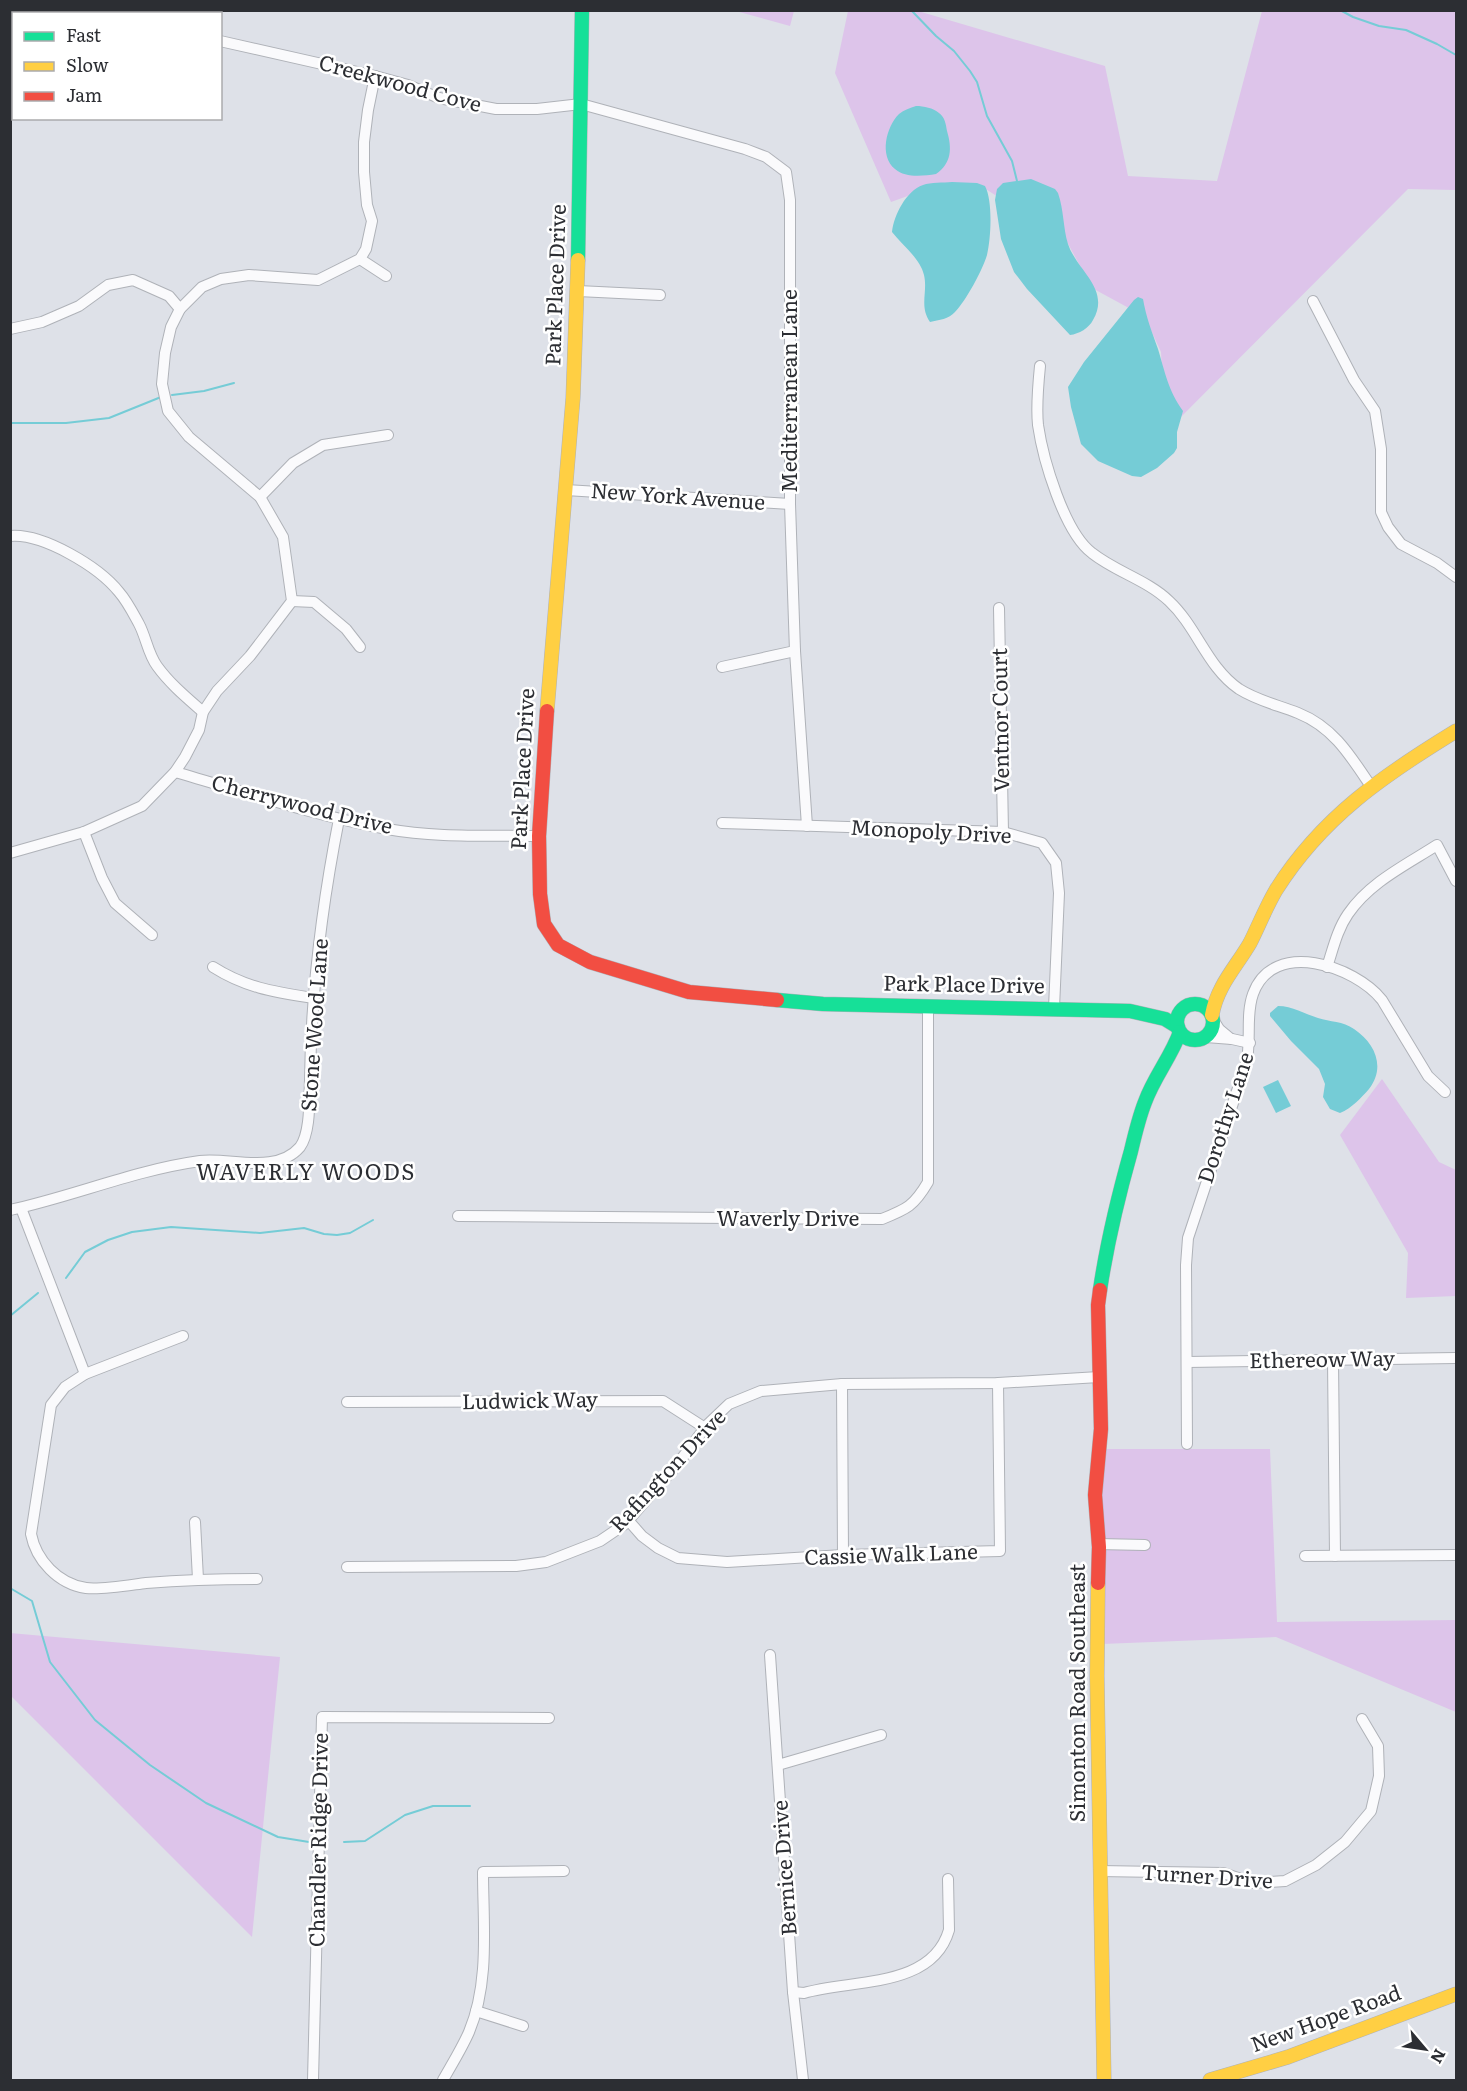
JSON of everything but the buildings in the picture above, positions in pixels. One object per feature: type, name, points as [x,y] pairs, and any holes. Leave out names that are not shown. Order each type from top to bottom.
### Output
[{"type":"street","name":"Park Place Drive","points":[[582,10],[578,291],[566,490],[550,656],[539,836],[540,894],[544,924],[558,945],[590,962],[689,992],[812,1003],[1130,1011],[1166,1019],[1179,1030]]},
{"type":"street","name":"Creekwood Cove","points":[[222,41],[375,76],[408,85],[439,98],[496,109],[537,109],[581,104]]},
{"type":"street","points":[[10,853],[84,832],[142,806],[175,772],[199,730],[203,712],[217,691],[250,656],[292,601],[283,537],[260,497],[189,437],[168,411],[162,384],[171,327],[180,309],[202,287],[221,279],[249,275],[318,280],[360,259],[366,249],[372,221],[364,172],[364,142],[375,76]]},
{"type":"street","name":"Mediterranean Lane","points":[[581,104],[745,150],[766,158],[786,172],[790,200],[790,504],[795,651],[807,826]]},
{"type":"street","points":[[360,259],[386,276]]},
{"type":"street","points":[[10,329],[42,322],[79,306],[108,285],[133,280],[169,296],[180,309]]},
{"type":"street","points":[[578,291],[660,295]]},
{"type":"street","points":[[1313,301],[1354,380],[1375,411],[1381,449],[1381,512],[1388,527],[1401,544],[1437,563],[1456,577]]},
{"type":"street","points":[[1040,366],[1038,423],[1045,461],[1071,525],[1083,545],[1100,559],[1168,599],[1185,619],[1217,668],[1238,687],[1264,702],[1305,716],[1335,736],[1370,785]]},
{"type":"street","points":[[260,497],[294,463],[323,445],[388,435]]},
{"type":"street","name":"New York Avenue","points":[[566,490],[790,504]]},
{"type":"street","points":[[10,537],[18,536],[55,546],[91,566],[119,591],[140,625],[156,664],[180,692],[203,712]]},
{"type":"street","points":[[292,601],[314,602],[346,629],[360,647]]},
{"type":"street","name":"Ventnor Court","points":[[999,608],[1003,832]]},
{"type":"street","points":[[722,667],[795,651]]},
{"type":"street","points":[[1197,1004],[1209,993],[1300,856],[1344,807],[1370,785],[1456,731]]},
{"type":"street","name":"Cherrywood Drive","points":[[175,772],[339,819],[389,830],[427,834],[539,836]]},
{"type":"street","name":"Stone Wood Lane","points":[[16,1209],[136,1174],[201,1161],[229,1161],[257,1165],[278,1160],[301,1146],[309,1118],[313,998],[326,885],[339,819]]},
{"type":"street","name":"Monopoly Drive","points":[[722,823],[1003,832],[1042,843],[1056,863],[1059,893],[1054,1008]]},
{"type":"street","points":[[84,832],[102,878],[115,903],[152,935]]},
{"type":"street","points":[[1327,967],[1348,914],[1366,894],[1394,872],[1437,845],[1456,881]]},
{"type":"street","points":[[1142,1113],[1177,1058],[1199,1039],[1211,1033],[1215,998],[1251,940],[1259,920]]},
{"type":"street","name":"Dorothy Lane","points":[[1187,1444],[1186,1265],[1188,1238],[1246,1064],[1250,1043],[1250,1008],[1253,994],[1265,976],[1276,968],[1292,962],[1320,964],[1359,980],[1374,990],[1390,1012],[1428,1076],[1445,1092]]},
{"type":"street","points":[[213,967],[232,979],[260,988],[313,998]]},
{"type":"street","points":[[1142,1113],[1143,1103],[1154,1079],[1175,1046],[1179,1030],[1178,1016],[1181,1011],[1191,1005],[1203,1006],[1219,1029],[1232,1039]]},
{"type":"street","name":"Waverly Drive","points":[[458,1216],[882,1219],[904,1211],[917,1200],[928,1182],[928,1006]]},
{"type":"street","name":"Park Place Drive","points":[[1130,1011],[1152,1007],[1181,1011]]},
{"type":"street","points":[[1179,1030],[1184,1037],[1232,1039],[1250,1043]]},
{"type":"street","name":"Simonton Road Southeast","points":[[1103,2074],[1096,1676],[1098,1544],[1095,1495],[1101,1430],[1098,1305],[1105,1254],[1123,1178],[1142,1113]]},
{"type":"street","points":[[16,1209],[85,1374]]},
{"type":"street","points":[[183,1336],[85,1374],[65,1387],[51,1405],[30,1533],[33,1548],[56,1575],[87,1588],[198,1579],[257,1578]]},
{"type":"street","name":"Ethereow Way","points":[[1187,1362],[1456,1358]]},
{"type":"street","points":[[1333,1360],[1335,1556]]},
{"type":"street","name":"Rafington Drive","points":[[347,1567],[516,1566],[546,1562],[600,1541],[628,1520],[676,1466],[705,1428],[729,1404],[761,1391],[842,1384],[998,1383],[1099,1377]]},
{"type":"street","name":"Cassie Walk Lane","points":[[628,1520],[642,1536],[658,1548],[678,1558],[727,1562],[843,1555],[1000,1551],[998,1383]]},
{"type":"street","points":[[842,1384],[843,1555]]},
{"type":"street","name":"Ludwick Way","points":[[347,1402],[663,1401],[705,1428]]},
{"type":"street","points":[[195,1522],[198,1579]]},
{"type":"street","points":[[1098,1544],[1145,1545]]},
{"type":"street","points":[[1305,1556],[1456,1555]]},
{"type":"street","name":"Bernice Drive","points":[[770,1655],[793,1992],[803,2080]]},
{"type":"street","name":"Chandler Ridge Drive","points":[[314,2080],[322,1718],[549,1718]]},
{"type":"street","name":"Turner Drive","points":[[1099,1871],[1223,1873],[1253,1883],[1285,1881],[1316,1865],[1345,1842],[1371,1811],[1379,1776],[1378,1746],[1362,1719]]},
{"type":"street","points":[[778,1765],[881,1735]]},
{"type":"street","points":[[443,2080],[470,2031],[476,2011],[483,1972],[483,1872],[564,1871]]},
{"type":"street","points":[[793,1992],[804,1993],[886,1979],[923,1965],[940,1950],[948,1936],[948,1879]]},
{"type":"street","name":"New Hope Road","points":[[1210,2080],[1288,2057],[1456,1994]]},
{"type":"street","points":[[476,2011],[524,2026]]},
{"type":"shaded area","points":[[732,10],[794,10],[794,11],[790,26]]},
{"type":"shaded area","points":[[848,11],[918,11],[1105,66],[1128,176],[1217,181],[1262,11],[1456,11],[1456,190],[1408,189],[1165,433],[1161,352],[1149,326],[1127,307],[1092,288],[1066,240],[984,188],[941,184],[891,202],[835,73]]},
{"type":"shaded area","points":[[1382,1079],[1439,1162],[1456,1170],[1456,1296],[1406,1298],[1408,1253],[1340,1135]]},
{"type":"shaded area","points":[[1106,1449],[1270,1449],[1277,1622],[1456,1620],[1456,1712],[1276,1637],[1102,1644],[1102,1486]]},
{"type":"shaded area","points":[[10,1633],[280,1657],[252,1937],[11,1696]]},
{"type":"water","points":[[916,106],[937,111],[946,124],[950,143],[948,160],[936,174],[920,176],[904,174],[895,169],[887,157],[886,142],[894,120],[907,109]]},
{"type":"water","points":[[1031,179],[1055,189],[1058,193],[1068,244],[1072,254],[1091,280],[1098,299],[1097,309],[1091,323],[1083,330],[1070,335],[1014,272],[1001,239],[995,200],[997,189],[1003,183]]},
{"type":"water","points":[[977,183],[985,186],[990,210],[987,255],[969,293],[955,312],[944,319],[930,322],[924,305],[925,281],[922,269],[915,257],[892,232],[898,211],[911,192],[926,184]]},
{"type":"water","points":[[1138,297],[1143,299],[1168,381],[1183,411],[1177,432],[1177,448],[1174,453],[1157,468],[1141,477],[1132,476],[1098,461],[1081,444],[1068,387],[1084,362]]},
{"type":"water","points":[[1278,1006],[1345,1024],[1368,1041],[1376,1056],[1377,1072],[1369,1089],[1348,1108],[1340,1113],[1330,1109],[1323,1097],[1325,1084],[1319,1069],[1270,1016],[1270,1013]]},
{"type":"water","points":[[1278,1080],[1291,1106],[1276,1113],[1263,1087]]},
{"type":"waterway","points":[[911,10],[954,51],[977,82],[987,116],[1012,161],[1017,181]]},
{"type":"waterway","points":[[1340,10],[1379,26],[1406,30],[1456,55]]},
{"type":"waterway","points":[[172,395],[204,391],[234,383]]},
{"type":"waterway","points":[[10,423],[66,423],[109,418],[161,397]]},
{"type":"waterway","points":[[66,1278],[85,1252],[108,1240],[132,1232],[171,1227],[260,1233],[304,1228],[337,1235],[350,1233],[373,1220]]},
{"type":"waterway","points":[[10,1316],[38,1293]]},
{"type":"waterway","points":[[10,1588],[32,1601],[50,1662],[95,1720],[150,1765],[206,1803],[278,1837],[309,1842]]},
{"type":"waterway","points":[[344,1842],[365,1841],[405,1815],[433,1806],[470,1806]]},
{"type":"traffic: fast","points":[[578,260],[582,10]]},
{"type":"traffic: fast","points":[[777,1000],[823,1004],[1130,1011],[1165,1019],[1178,1027]]},
{"type":"traffic: fast","points":[[1195,1004],[1208,1009],[1213,1022],[1208,1035],[1195,1040],[1182,1035],[1177,1022],[1182,1009],[1195,1004]]},
{"type":"traffic: fast","points":[[1100,1290],[1113,1220],[1141,1114],[1180,1032]]},
{"type":"traffic: slow","points":[[547,711],[573,398],[578,260]]},
{"type":"traffic: slow","points":[[1212,1015],[1218,995],[1250,943],[1276,890],[1313,841],[1334,819],[1380,781],[1456,731]]},
{"type":"traffic: slow","points":[[1098,1583],[1097,1676],[1104,2080]]},
{"type":"traffic: slow","points":[[1210,2080],[1288,2057],[1456,1994]]},
{"type":"traffic: jam","points":[[547,711],[539,836],[540,894],[544,924],[558,945],[590,962],[689,992],[777,1000]]},
{"type":"traffic: jam","points":[[1098,1583],[1099,1547],[1095,1495],[1101,1429],[1098,1305],[1100,1290]]},
{"type":"district","name":"WAVERLY WOODS","points":[[306,1172]]}]
